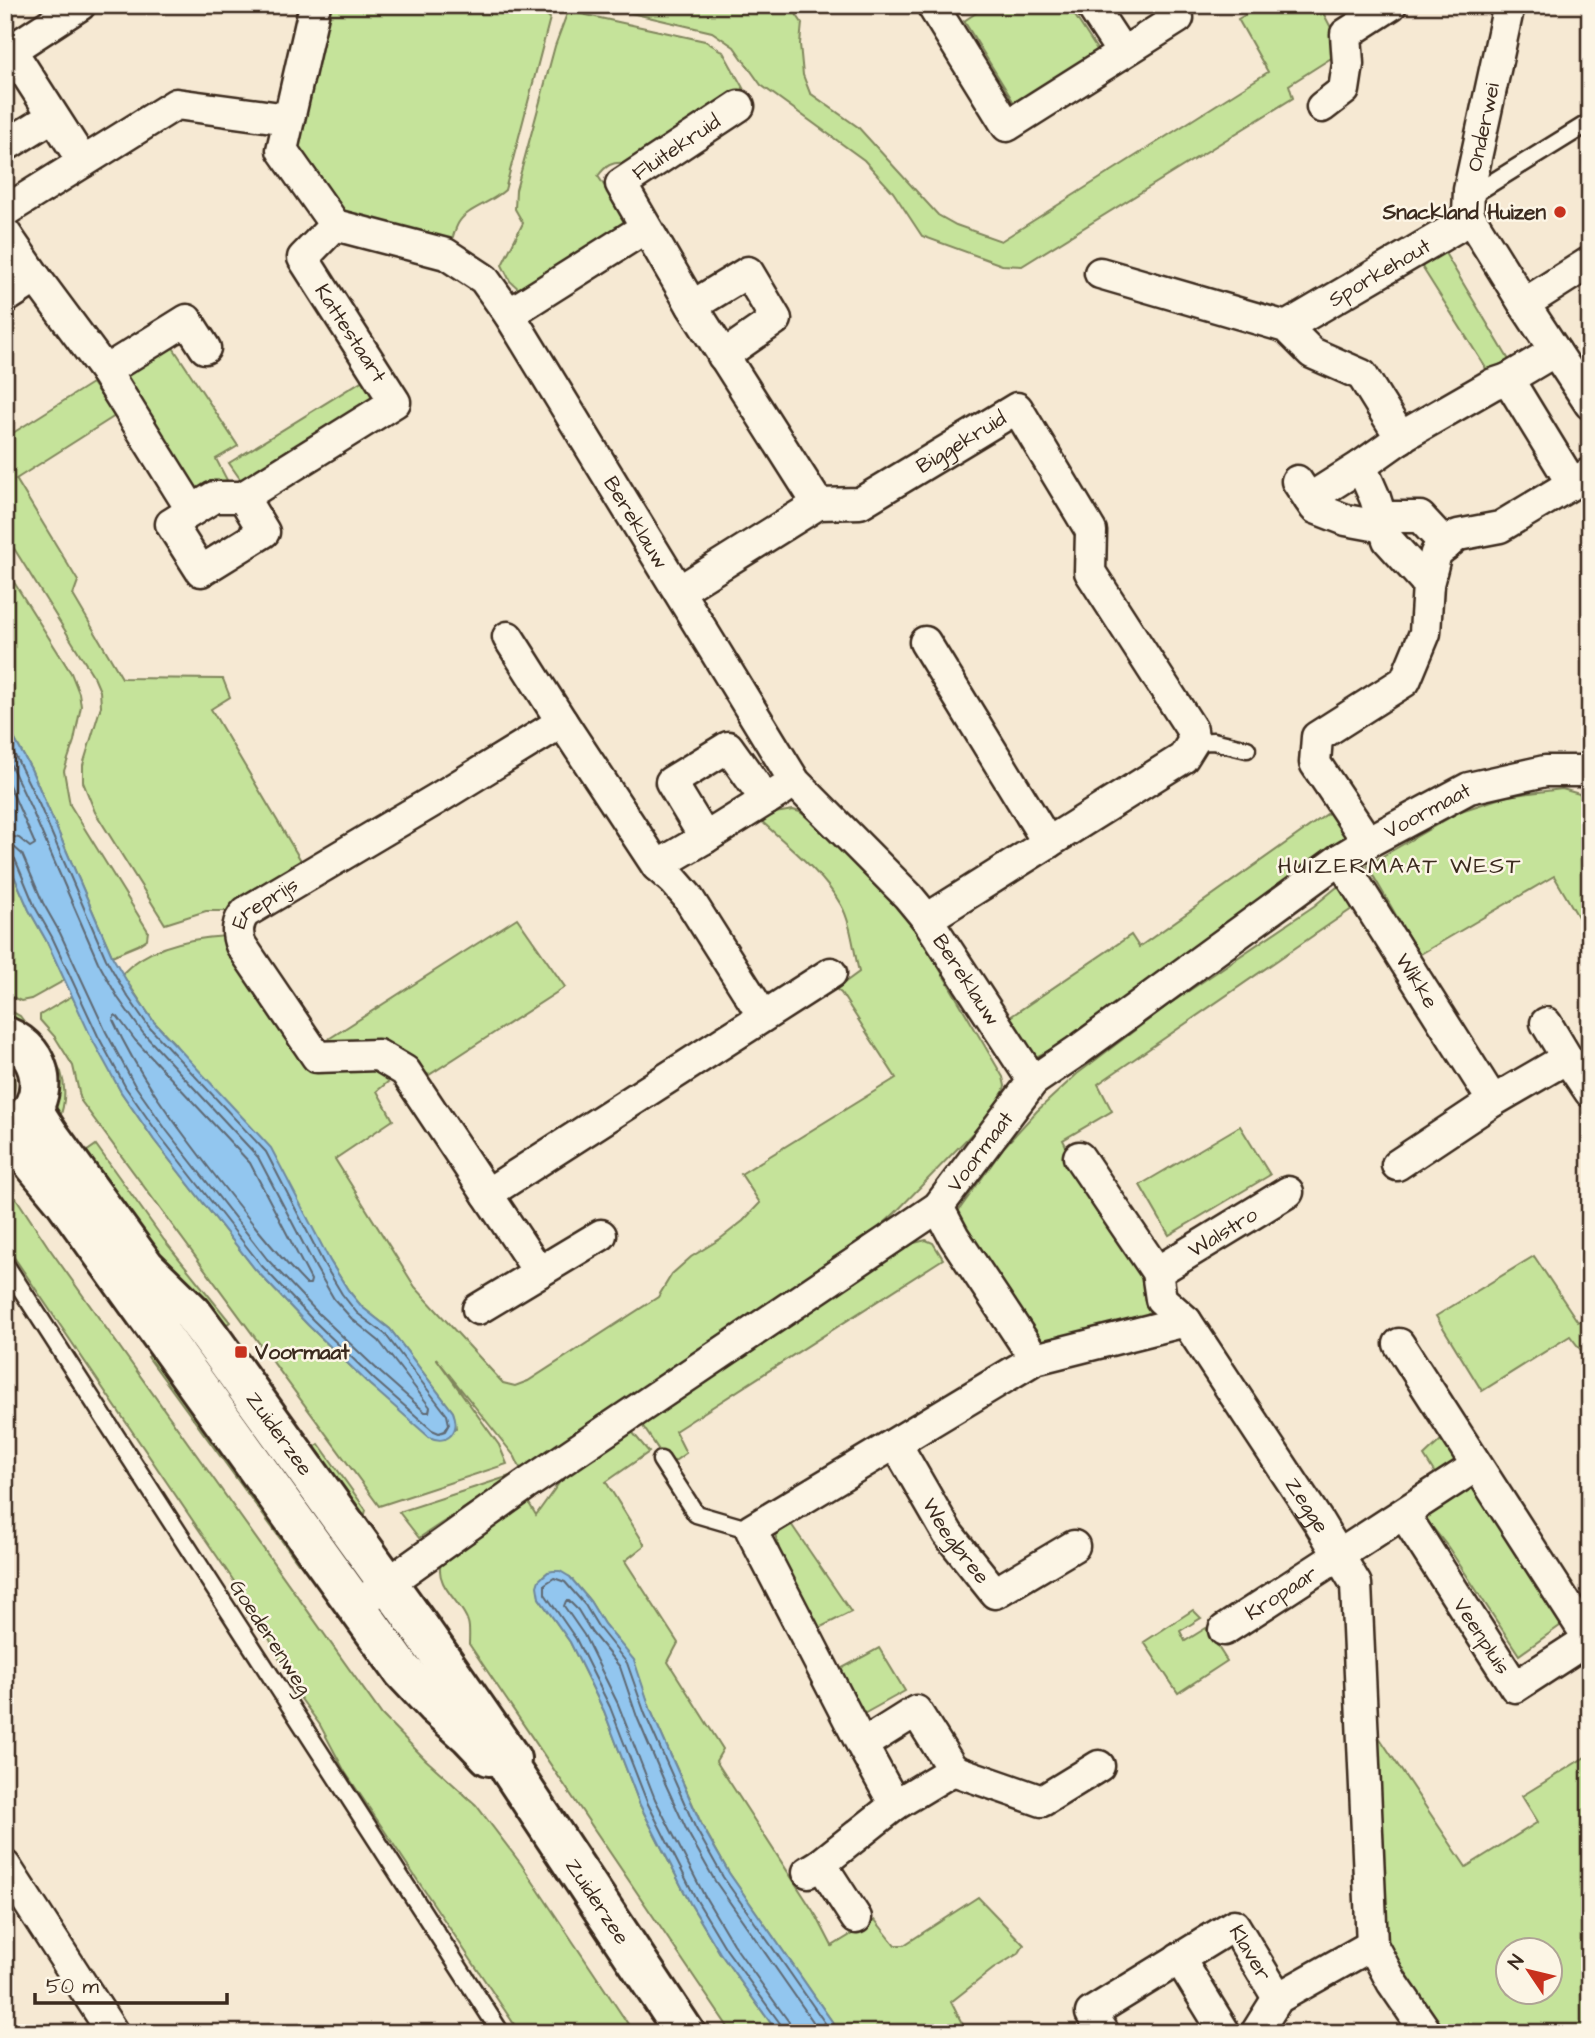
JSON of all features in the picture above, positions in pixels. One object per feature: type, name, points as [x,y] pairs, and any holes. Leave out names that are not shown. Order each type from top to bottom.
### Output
[{"type":"street","points":[[80,5],[11,50],[83,162]]},
{"type":"street","points":[[315,5],[282,150],[335,225]]},
{"type":"street","points":[[932,5],[1007,126],[1178,18],[1169,5]]},
{"type":"street","points":[[1091,5],[1122,52]]},
{"type":"street","points":[[1322,107],[1344,90],[1348,64],[1346,34],[1391,5]]},
{"type":"street","name":"Onderwei","points":[[1469,206],[1509,5]]},
{"type":"street","points":[[5,211],[176,104],[288,119]]},
{"type":"street","name":"Fluitekruid","points":[[739,106],[621,184],[692,306],[818,504]]},
{"type":"street","points":[[5,146],[52,117]]},
{"type":"street","points":[[1469,206],[1524,304],[1590,404]]},
{"type":"street","name":"Sporkehout","points":[[1286,327],[1455,228],[1469,206]]},
{"type":"street","name":"Bereklauw","points":[[335,225],[446,254],[484,279],[509,314],[795,782],[928,919],[1033,1081]]},
{"type":"street","name":"Kattestaart","points":[[191,509],[214,496],[243,497],[395,402],[303,258],[335,225]]},
{"type":"street","points":[[509,314],[645,228]]},
{"type":"street","points":[[5,233],[105,371],[191,509],[171,524],[201,570],[264,532],[243,497]]},
{"type":"street","points":[[1524,304],[1590,262]]},
{"type":"street","points":[[692,306],[748,272],[776,319],[723,356]]},
{"type":"street","points":[[1100,273],[1286,327],[1312,353],[1362,375],[1401,438]]},
{"type":"street","points":[[5,298],[36,278]]},
{"type":"street","points":[[105,371],[187,320],[205,348]]},
{"type":"street","points":[[1446,545],[1420,517],[1382,522],[1346,520],[1315,508],[1303,490],[1361,466],[1401,438],[1555,351]]},
{"type":"street","points":[[1368,842],[1315,763],[1317,737],[1405,681],[1425,633],[1428,584],[1436,553],[1458,535],[1500,527],[1581,477],[1508,379]]},
{"type":"street","name":"Biggekruid","points":[[818,504],[860,503],[1017,408],[1091,531],[1090,572],[1192,730],[1193,742]]},
{"type":"street","points":[[1361,466],[1375,498],[1388,540],[1428,584]]},
{"type":"street","points":[[680,591],[818,504]]},
{"type":"street","points":[[508,637],[657,866],[687,896],[763,1016]]},
{"type":"street","points":[[925,642],[1048,843]]},
{"type":"street","name":"Ereprijs","points":[[539,1272],[405,1071],[378,1055],[317,1057],[238,937],[243,915],[254,907],[562,722]]},
{"type":"street","points":[[928,919],[1183,758],[1193,742]]},
{"type":"street","points":[[705,838],[671,782],[728,747],[766,800]]},
{"type":"street","name":"Voormaat","points":[[356,1606],[536,1478],[938,1207],[1033,1081],[1340,859],[1469,788],[1545,771],[1590,771]]},
{"type":"street","points":[[657,866],[795,782]]},
{"type":"street","name":"Wikke","points":[[1340,859],[1493,1101]]},
{"type":"street","points":[[487,1194],[831,973]]},
{"type":"street","points":[[1546,1023],[1590,1092]]},
{"type":"street","points":[[5,1036],[24,1048],[36,1065],[39,1086],[34,1107],[19,1126],[5,1134]]},
{"type":"street","points":[[1397,1165],[1493,1101],[1567,1058]]},
{"type":"street","name":"Zuiderzee","points":[[34,1107],[48,1135],[145,1268],[187,1308],[210,1337],[388,1583],[511,1759],[509,1769],[685,2033]]},
{"type":"street","name":"Zuiderzee","points":[[5,1134],[24,1152],[64,1200],[403,1671],[499,1768],[509,1769]]},
{"type":"street","points":[[1079,1157],[1157,1272],[1161,1299],[1186,1321]]},
{"type":"street","name":"Walstro","points":[[1157,1272],[1288,1192]]},
{"type":"street","points":[[938,1207],[954,1237],[1035,1359]]},
{"type":"street","points":[[478,1309],[601,1235]]},
{"type":"street","points":[[895,1805],[751,1530],[1035,1359],[1186,1321]]},
{"type":"street","name":"Zegge","points":[[1186,1321],[1356,1584],[1372,1945],[1392,1982],[1427,2033]]},
{"type":"street","name":"Veenpluis","points":[[1399,1344],[1589,1639],[1515,1687],[1404,1514]]},
{"type":"street","name":"Weegbree","points":[[896,1444],[948,1534],[995,1593],[1074,1546]]},
{"type":"street","points":[[1339,1555],[1476,1466]]},
{"type":"street","name":"Kropaar","points":[[1224,1630],[1339,1555]]},
{"type":"street","points":[[862,1745],[916,1711],[953,1770],[1042,1801],[1099,1766]]},
{"type":"street","points":[[856,1918],[815,1868],[895,1805],[953,1770]]},
{"type":"street","points":[[5,1866],[113,2033]]},
{"type":"street","name":"Klaver","points":[[1104,2033],[1091,2013],[1234,1925],[1278,1998]]},
{"type":"street","name":"Klaver","points":[[1256,2033],[1278,1998],[1372,1945]]},
{"type":"street","points":[[1179,1958],[1225,2033]]},
{"type":"lane","points":[[1469,206],[1590,122]]},
{"type":"lane","points":[[1193,742],[1213,741],[1247,750]]},
{"type":"lane","name":"Goederenweg","points":[[5,1264],[501,2033]]},
{"type":"lane","points":[[661,1460],[696,1514],[751,1530]]},
{"type":"green space","points":[[329,5],[524,5],[538,8],[550,18],[505,190],[463,217],[456,227],[451,243],[345,217],[299,152],[297,138]]},
{"type":"green space","points":[[597,5],[790,5],[802,23],[800,44],[803,75],[810,93],[858,127],[938,215],[956,225],[1001,241],[1268,72],[1238,19],[1262,5],[1290,5],[1296,12],[1306,5],[1319,5],[1337,39],[1336,55],[1289,85],[1293,98],[1022,266],[1002,265],[922,236],[893,192],[864,160],[761,85],[734,47],[712,32]]},
{"type":"green space","points":[[988,5],[1068,5],[1098,51],[1094,60],[1016,106],[964,21]]},
{"type":"green space","points":[[568,11],[705,41],[723,52],[747,95],[625,163],[613,164],[604,169],[598,176],[628,222],[521,291],[510,281],[502,265],[523,223],[515,209],[516,190],[555,46]]},
{"type":"green space","points":[[1442,248],[1509,360],[1489,373],[1422,267],[1426,259]]},
{"type":"green space","points":[[168,340],[238,446],[216,459],[228,482],[197,497],[121,372]]},
{"type":"green space","points":[[368,377],[382,403],[245,486],[229,463]]},
{"type":"green space","points":[[92,383],[115,416],[16,479],[78,581],[73,595],[122,678],[223,679],[230,697],[211,709],[303,864],[230,911],[206,911],[165,924],[95,812],[83,782],[83,765],[101,706],[100,691],[94,677],[5,534],[5,438]]},
{"type":"green space","points":[[5,568],[71,673],[79,693],[81,706],[64,771],[70,805],[148,931],[147,939],[112,956],[31,769],[5,722]]},
{"type":"green space","points":[[1562,789],[1590,797],[1590,937],[1554,876],[1419,955],[1367,865],[1461,811],[1507,796]]},
{"type":"green space","points":[[1334,809],[1349,837],[1058,1046],[1034,1058],[1007,1019],[1131,935],[1139,947]]},
{"type":"green space","points":[[793,810],[814,823],[895,903],[915,927],[1003,1077],[1005,1086],[991,1114],[869,1237],[522,1472],[515,1457],[436,1358],[499,1445],[507,1464],[379,1506],[81,1101],[73,1066],[55,1037],[40,1020],[40,1015],[72,996],[121,1092],[154,1140],[255,1269],[370,1385],[445,1439],[456,1428],[453,1412],[390,1329],[362,1307],[348,1290],[330,1261],[174,1043],[154,1022],[122,974],[132,964],[157,950],[199,939],[227,936],[293,1051],[301,1058],[374,1058],[389,1081],[377,1091],[393,1120],[335,1159],[415,1287],[503,1383],[515,1386],[528,1381],[658,1297],[672,1274],[691,1257],[743,1221],[760,1203],[741,1174],[896,1078],[841,993],[836,989],[833,991],[859,972],[850,928],[841,905],[814,870],[759,819],[769,814]]},
{"type":"green space","points":[[5,855],[29,910],[65,980],[31,999],[21,1001],[5,994]]},
{"type":"green space","points":[[1342,883],[1359,904],[1098,1084],[1112,1111],[1063,1140],[1074,1162],[1147,1269],[1152,1310],[1144,1316],[1032,1354],[954,1217],[1004,1147],[1037,1111],[1077,1074],[1168,1005],[1314,906]]},
{"type":"green space","points":[[517,918],[565,987],[429,1075],[387,1047],[324,1042]]},
{"type":"green space","points":[[5,1008],[20,1016],[61,1072],[64,1098],[58,1123],[5,1023]]},
{"type":"green space","points":[[5,1063],[15,1084],[13,1094],[5,1104]]},
{"type":"green space","points":[[1240,1126],[1270,1175],[1169,1235],[1140,1185]]},
{"type":"green space","points":[[96,1145],[164,1240],[230,1322],[216,1332],[76,1159]]},
{"type":"green space","points":[[16,1198],[382,1715],[476,1805],[521,1864],[634,2033],[520,2033],[345,1772],[320,1725],[296,1692],[267,1634],[244,1596],[5,1244],[5,1200]]},
{"type":"green space","points":[[926,1240],[933,1243],[943,1259],[675,1431],[686,1453],[669,1465],[638,1419],[914,1243]]},
{"type":"green space","points":[[1534,1256],[1578,1322],[1590,1315],[1590,1362],[1570,1336],[1482,1391],[1436,1316]]},
{"type":"green space","points":[[160,1348],[302,1563],[298,1563],[148,1357]]},
{"type":"green space","points":[[628,1427],[649,1452],[606,1482],[645,1545],[625,1561],[678,1643],[668,1662],[723,1749],[716,1761],[817,1917],[832,1946],[875,1920],[895,1945],[904,1945],[978,1897],[1024,1945],[1019,1953],[993,1969],[951,2002],[967,2033],[840,2033],[729,1873],[701,1823],[651,1711],[633,1660],[570,1577],[548,1572],[543,1576],[539,1598],[570,1642],[604,1711],[640,1805],[690,1903],[720,1953],[778,2033],[732,2033],[469,1644],[468,1622],[445,1587],[440,1571],[441,1563],[527,1500],[536,1515],[569,1469]]},
{"type":"green space","points":[[1443,1438],[1463,1467],[1441,1483],[1424,1456]]},
{"type":"green space","points":[[319,1444],[366,1510],[364,1518],[313,1448]]},
{"type":"green space","points":[[516,1474],[419,1538],[399,1512]]},
{"type":"green space","points":[[1472,1485],[1564,1623],[1519,1655],[1448,1547],[1426,1519],[1455,1492]]},
{"type":"green space","points":[[789,1521],[851,1612],[815,1630],[784,1568],[774,1530]]},
{"type":"green space","points":[[1193,1610],[1201,1618],[1180,1631],[1185,1641],[1206,1628],[1227,1661],[1178,1693],[1144,1642]]},
{"type":"green space","points":[[879,1648],[905,1691],[860,1716],[835,1672]]},
{"type":"green space","points":[[1379,1737],[1466,1867],[1538,1822],[1522,1796],[1590,1754],[1590,1813],[1582,1818],[1590,1831],[1590,2033],[1439,2033],[1385,1940],[1369,1743]]},
{"type":"water","points":[[5,722],[31,769],[112,956],[132,990],[154,1022],[271,1148],[348,1290],[362,1307],[390,1329],[453,1412],[454,1431],[447,1438],[442,1440],[429,1437],[370,1385],[255,1269],[154,1140],[121,1092],[92,1039],[5,855]]},
{"type":"water","points":[[553,1571],[560,1571],[570,1577],[634,1660],[651,1711],[701,1824],[729,1873],[840,2033],[778,2033],[720,1953],[690,1903],[640,1805],[604,1711],[570,1642],[539,1598],[539,1580]]},
{"type":"place","name":"Snackland Huizen","points":[[1560,212]]},
{"type":"place","name":"Voormaat","points":[[241,1352]]},
{"type":"district","name":"HUIZERMAAT WEST","points":[[1400,865]]}]
